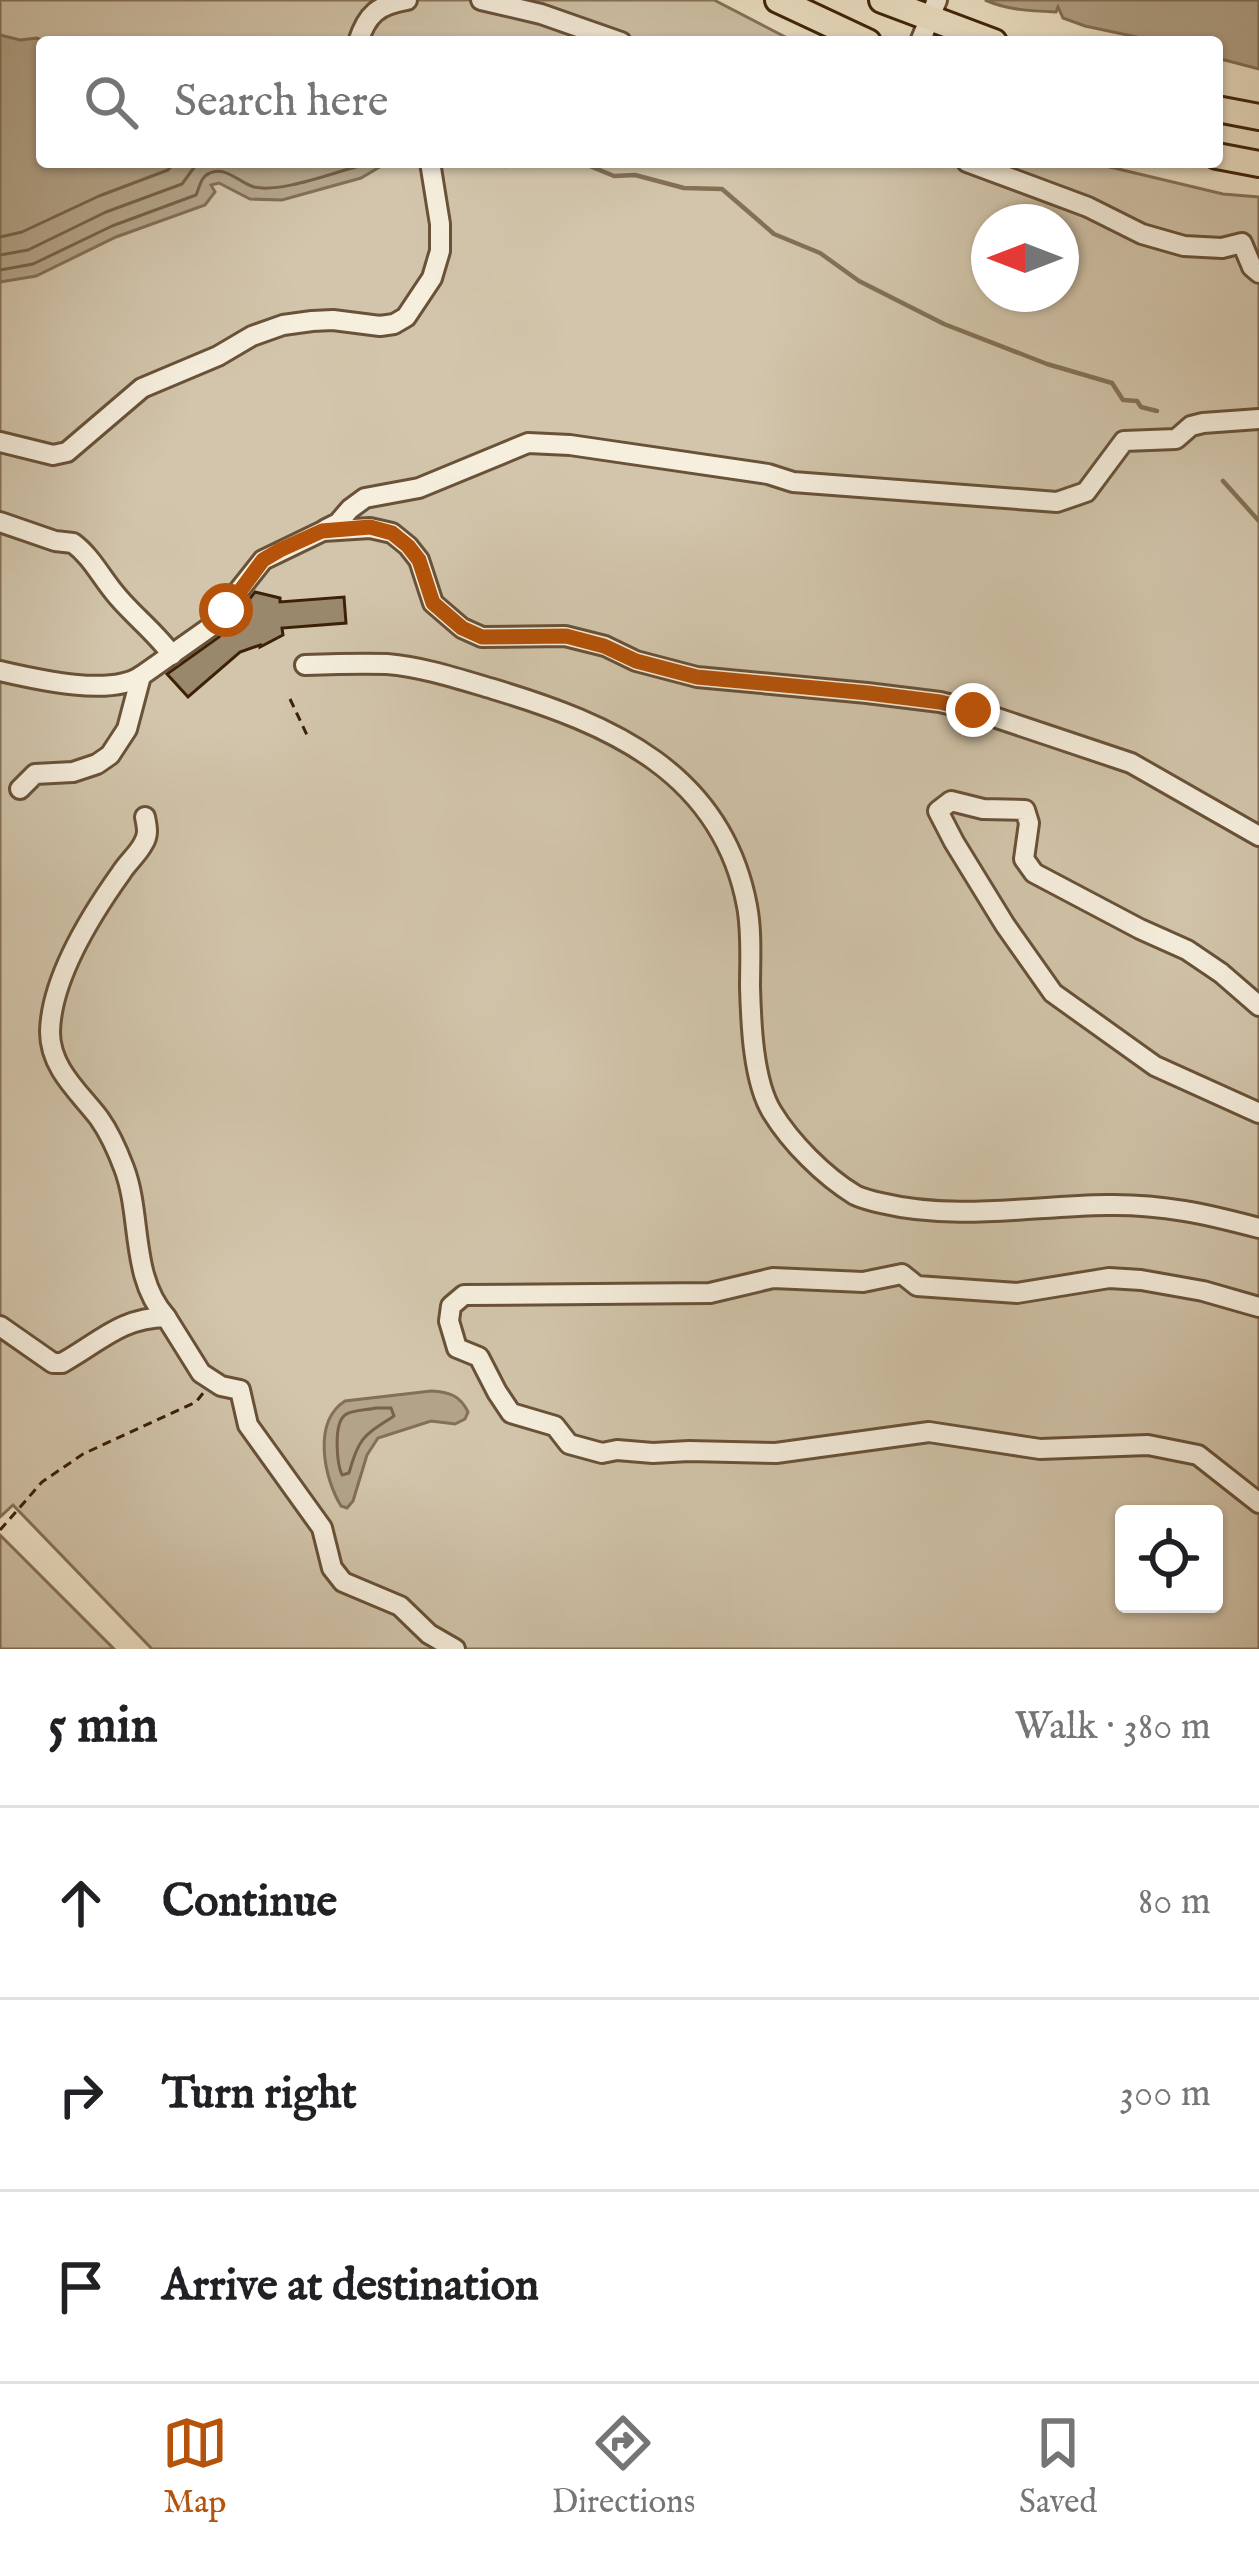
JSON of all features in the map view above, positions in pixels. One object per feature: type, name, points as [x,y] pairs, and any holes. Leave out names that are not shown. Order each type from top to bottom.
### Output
[{"type":"main road","points":[[778,0],[855,36]]},
{"type":"main road","points":[[883,0],[976,36]]},
{"type":"main road","points":[[1223,110],[1259,117]]},
{"type":"main road","points":[[1223,156],[1259,164]]},
{"type":"lane","points":[[361,36],[370,15],[406,0]]},
{"type":"lane","points":[[481,0],[542,14],[604,36]]},
{"type":"lane","points":[[0,442],[53,454],[67,452],[142,388],[218,356],[251,336],[312,321],[380,326],[406,317],[431,278],[440,251],[431,168]]},
{"type":"lane","points":[[984,168],[1088,207],[1142,234],[1184,246],[1222,248],[1242,243],[1259,273]]},
{"type":"lane","points":[[0,671],[74,685],[135,681],[209,628],[263,560],[338,523],[365,498],[419,488],[528,443],[768,474],[793,482],[1057,502],[1086,492],[1124,441],[1176,439],[1203,423],[1259,419]]},
{"type":"lane","points":[[0,522],[77,545],[172,655]]},
{"type":"lane","points":[[322,531],[370,527],[392,533],[419,560],[433,603],[462,628],[482,637],[566,636],[697,677],[868,693],[973,710],[1131,763],[1259,836]]},
{"type":"lane","points":[[305,664],[391,664],[549,706],[651,756],[690,791],[729,846],[740,875],[748,910],[753,1040],[770,1110],[820,1168],[859,1197],[946,1213],[1108,1205],[1191,1210],[1259,1228]]},
{"type":"lane","points":[[20,789],[34,774],[74,772],[110,755],[128,729],[141,676]]},
{"type":"lane","points":[[1259,1006],[1187,950],[1034,873],[1024,859],[1030,823],[1024,810],[983,809],[951,801],[938,812],[1005,925],[1053,993],[1155,1066],[1259,1114]]},
{"type":"lane","points":[[145,817],[148,832],[143,845],[80,936],[59,987],[50,1034],[62,1073],[101,1121],[125,1170],[141,1262],[155,1305],[201,1373],[221,1386],[240,1390],[248,1425],[322,1528],[332,1568],[343,1582],[400,1606],[429,1634],[455,1649]]},
{"type":"lane","points":[[1259,1307],[1141,1280],[1109,1278],[1017,1293],[917,1286],[902,1274],[862,1282],[773,1278],[710,1293],[464,1295],[451,1306],[449,1321],[457,1348],[479,1357],[511,1413],[555,1426],[569,1444],[602,1453],[776,1453],[929,1432],[1040,1448],[1148,1445],[1198,1455],[1259,1503]]},
{"type":"lane","points":[[0,1326],[53,1363],[62,1363],[114,1328],[166,1317]]},
{"type":"path","points":[[290,699],[308,735]]},
{"type":"path","points":[[0,1530],[42,1482],[83,1454],[196,1402],[209,1379]]},
{"type":"shaded area","points":[[0,0],[714,0],[783,36],[36,36],[36,168],[1114,168],[1223,194],[1259,197],[1259,1649],[152,1649],[13,1505],[0,1517]]},
{"type":"shaded area","points":[[0,1535],[114,1649],[0,1649]]},
{"type":"water","points":[[985,0],[1259,0],[1259,69],[1223,60],[1223,36],[1132,36],[1063,18],[1058,7],[1056,12]]},
{"type":"water","points":[[0,35],[36,38],[36,168],[378,168],[361,178],[282,200],[250,199],[219,183],[211,185],[215,192],[205,205],[116,237],[36,276],[0,282]]},
{"type":"water","points":[[431,1391],[458,1398],[468,1412],[465,1419],[455,1424],[431,1421],[378,1438],[367,1455],[353,1501],[347,1508],[341,1506],[324,1451],[328,1422],[335,1410],[345,1401]]},
{"type":"building","points":[[255,592],[280,598],[280,602],[344,597],[346,623],[282,628],[283,635],[240,652],[188,697],[167,674],[219,637]]},
{"type":"waterway","points":[[595,168],[684,188],[722,189],[774,234],[820,253],[859,281],[944,324],[1047,364],[1112,383],[1123,400],[1157,411]]},
{"type":"waterway","points":[[1223,481],[1259,521]]},
{"type":"route","points":[[226,610],[263,560],[280,550],[322,531],[370,527],[392,533],[408,546],[419,560],[433,603],[462,628],[482,637],[566,636],[697,677],[868,693],[973,710]]}]
